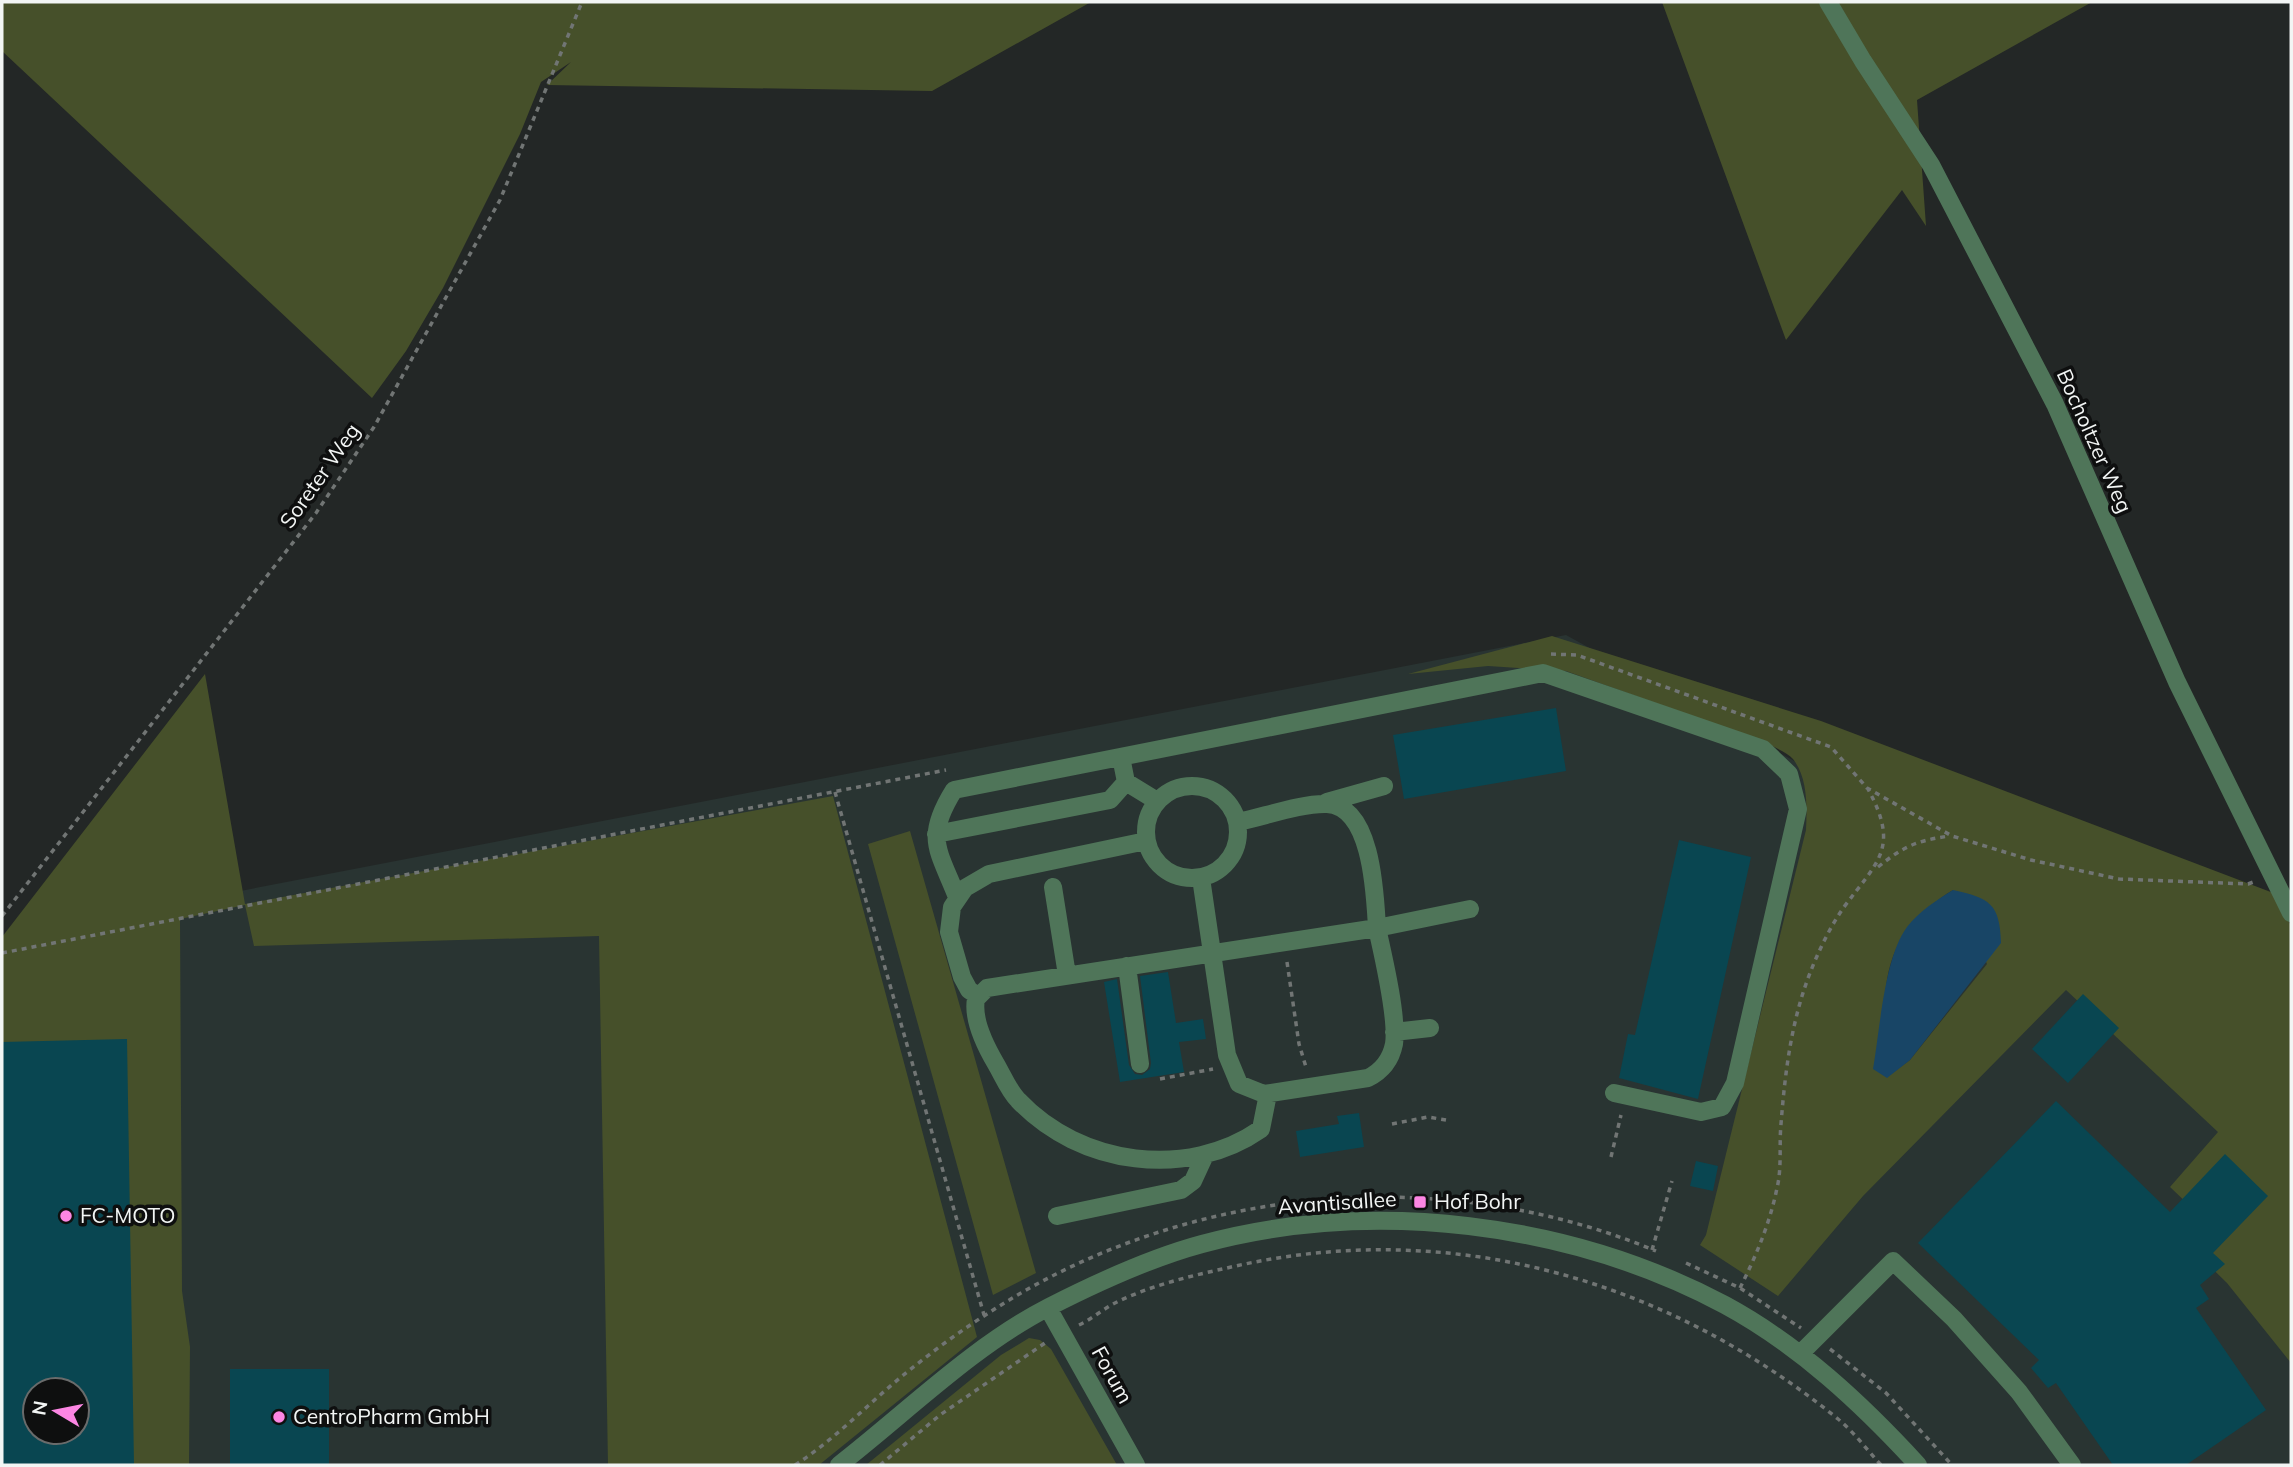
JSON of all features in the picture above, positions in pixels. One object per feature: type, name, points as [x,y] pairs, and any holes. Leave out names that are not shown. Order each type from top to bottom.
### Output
[{"type":"street","name":"Bocholtzer Weg","points":[[1828,2],[1931,165],[2049,392],[2177,682],[2291,913]]},
{"type":"street","points":[[957,897],[936,843],[938,815],[954,790],[1393,706],[1544,673],[1763,749],[1789,774],[1798,808],[1735,1083],[1722,1107],[1701,1112],[1614,1093]]},
{"type":"street","points":[[1121,757],[1126,782],[1157,802]]},
{"type":"street","points":[[936,834],[1110,800],[1126,782]]},
{"type":"street","points":[[1182,786],[1201,786],[1218,793],[1231,806],[1238,822],[1238,841],[1231,858],[1218,871],[1201,878],[1183,878],[1166,871],[1153,858],[1146,841],[1146,823],[1157,802],[1166,793],[1182,786]]},
{"type":"street","points":[[1238,822],[1323,804],[1384,786]]},
{"type":"street","points":[[1355,819],[1355,805],[1362,792]]},
{"type":"street","points":[[1201,878],[1230,1066],[1240,1084],[1250,1091],[1268,1094],[1329,1085],[1376,1074],[1389,1058],[1394,1032],[1365,839],[1355,819],[1342,807],[1323,804]]},
{"type":"street","points":[[978,996],[969,990],[962,977],[949,932],[949,921],[957,897],[979,877],[989,874],[1146,841]]},
{"type":"street","points":[[1053,887],[1067,975]]},
{"type":"street","points":[[1268,1094],[1261,1129],[1244,1141],[1205,1156],[1149,1160],[1114,1155],[1086,1147],[1048,1125],[1017,1100],[989,1051],[974,1009],[978,996],[987,988],[1377,928],[1470,909]]},
{"type":"street","points":[[1127,966],[1140,1064]]},
{"type":"street","points":[[1394,1032],[1430,1028]]},
{"type":"street","points":[[1057,1216],[1181,1190],[1193,1181],[1205,1156]]},
{"type":"street","name":"Avantisallee","points":[[839,1465],[993,1342],[1048,1308],[1141,1266],[1200,1244],[1270,1230],[1367,1222],[1418,1222],[1517,1234],[1573,1246],[1644,1270],[1726,1306],[1800,1354],[1886,1431],[1918,1465]]},
{"type":"street","points":[[1800,1354],[1893,1261],[1954,1319],[2019,1392],[2072,1465]]},
{"type":"street","name":"Forum","points":[[1048,1308],[1136,1465]]},
{"type":"path","name":"Soreter Weg","points":[[2,916],[316,513],[374,426],[500,201],[582,2]]},
{"type":"path","points":[[1867,788],[1880,811],[1885,838],[1876,868]]},
{"type":"path","points":[[835,792],[993,1342]]},
{"type":"path","points":[[1740,1288],[1765,1233],[1778,1186],[1785,1074],[1798,1008],[1825,939],[1843,908],[1876,868],[1903,847],[1920,840],[1952,836]]},
{"type":"path","points":[[1284,941],[1299,1044],[1308,1076],[1327,1073],[1329,1085]]},
{"type":"path","points":[[1160,1079],[1230,1066]]},
{"type":"path","points":[[1611,1157],[1622,1111],[1633,1114]]},
{"type":"path","points":[[1392,1124],[1428,1117],[1446,1120]]},
{"type":"path","points":[[1644,1270],[1653,1249],[1672,1181]]},
{"type":"path","points":[[795,1465],[903,1376],[984,1315],[1068,1266],[1196,1221],[1324,1199],[1371,1196],[1430,1197],[1505,1206],[1568,1219],[1663,1253]]},
{"type":"path","points":[[880,1465],[940,1415],[1030,1351],[1115,1303],[1199,1274],[1255,1261],[1331,1251],[1443,1252],[1572,1275],[1643,1299],[1746,1352],[1831,1413],[1881,1465]]},
{"type":"path","points":[[1684,1262],[1740,1288],[1816,1338],[1886,1393],[1952,1465]]},
{"type":"shaded area","points":[[1566,635],[2291,1035],[2291,1465],[2,1465],[2,937]]},
{"type":"green space","points":[[2,2],[1091,2],[932,91],[547,85],[571,62],[541,82],[520,134],[443,288],[406,351],[372,398],[2,51]]},
{"type":"green space","points":[[1662,2],[2092,2],[1917,100],[1926,226],[1902,190],[1786,340]]},
{"type":"green space","points":[[1552,636],[1821,721],[2276,894],[2291,926],[2291,1363],[2227,1283],[2176,1233],[2191,1207],[2170,1187],[2218,1132],[2066,990],[1863,1196],[1778,1296],[1700,1245],[1706,1235],[1806,830],[1806,793],[1798,767],[1787,754],[1764,742],[1566,671],[1488,666],[1408,674]],"holes":[[[1953,890],[1987,964],[1910,1060],[1887,1077],[1885,995],[1896,949],[1909,928],[1927,909]]]},
{"type":"green space","points":[[205,674],[245,904],[833,796],[977,1337],[819,1465],[608,1465],[599,936],[254,946],[245,905],[180,919],[182,1291],[190,1347],[189,1465],[2,1465],[2,937]]},
{"type":"green space","points":[[910,831],[1036,1273],[993,1295],[868,844]]},
{"type":"green space","points":[[1029,1338],[1040,1340],[1051,1349],[1117,1465],[866,1465],[1001,1355]]},
{"type":"water","points":[[1953,890],[1976,896],[1990,905],[1998,919],[2001,943],[1910,1060],[1887,1078],[1873,1069],[1884,995],[1893,957],[1899,940],[1912,921],[1928,906]]},
{"type":"building","points":[[1556,708],[1566,771],[1404,799],[1393,735]]},
{"type":"building","points":[[1679,840],[1751,857],[1698,1099],[1619,1078],[1628,1034],[1635,1035]]},
{"type":"building","points":[[1168,972],[1176,1023],[1203,1019],[1206,1039],[1179,1042],[1184,1072],[1120,1082],[1104,982],[1117,979],[1129,1065],[1135,1074],[1142,1075],[1150,1069],[1151,1063],[1140,976]]},
{"type":"building","points":[[2083,994],[2119,1028],[2068,1083],[2032,1049]]},
{"type":"building","name":"FC-MOTO","points":[[127,1039],[134,1465],[2,1465],[2,1042]]},
{"type":"building","points":[[2056,1101],[2170,1212],[2225,1154],[2268,1196],[2213,1253],[2225,1264],[2200,1285],[2209,1299],[2196,1308],[2266,1410],[2186,1465],[2113,1465],[2056,1383],[2048,1388],[2031,1368],[2039,1360],[1918,1243]]},
{"type":"building","points":[[1359,1113],[1364,1147],[1300,1157],[1296,1131],[1339,1124],[1337,1116]]},
{"type":"building","points":[[1696,1161],[1718,1166],[1713,1191],[1690,1186]]},
{"type":"building","name":"CentroPharm GmbH","points":[[230,1369],[329,1369],[329,1465],[230,1465]]},
{"type":"place","name":"Hof Bohr","points":[[1420,1202]]},
{"type":"place","name":"FC-MOTO","points":[[66,1216]]},
{"type":"place","name":"CentroPharm GmbH","points":[[279,1417]]}]
